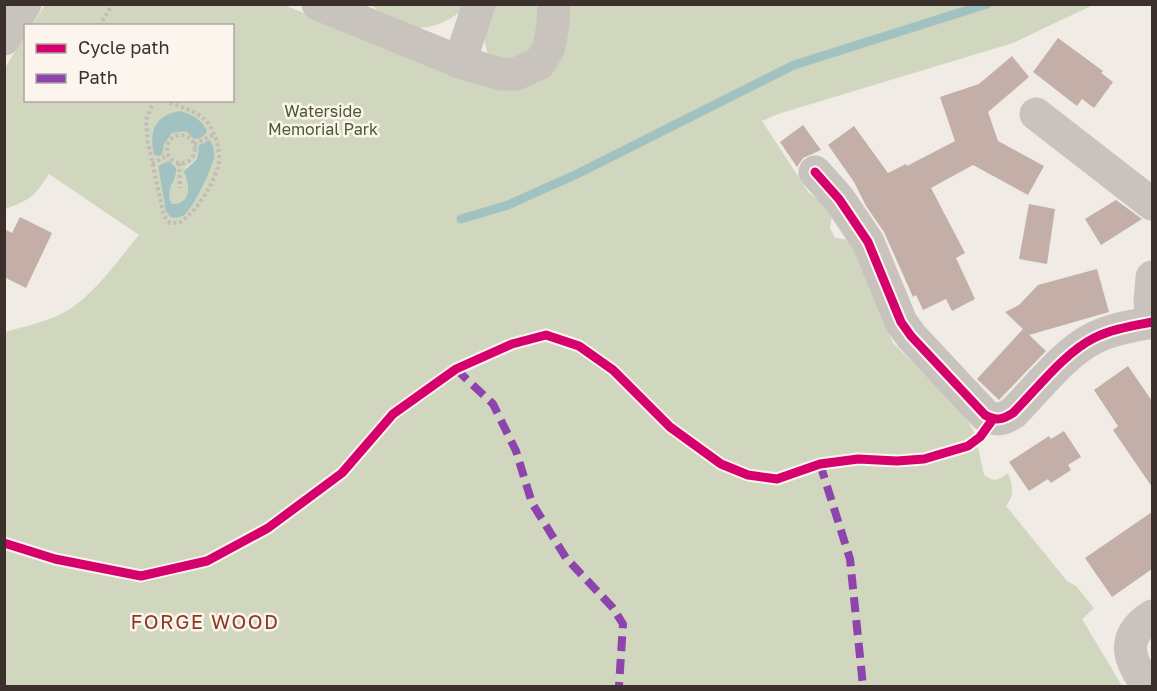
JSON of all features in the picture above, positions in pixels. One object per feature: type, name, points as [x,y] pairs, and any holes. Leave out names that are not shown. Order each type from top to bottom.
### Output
[{"type":"street","points":[[4,39],[25,4]]},
{"type":"street","points":[[318,4],[460,62],[500,75],[516,74],[540,63],[549,47],[554,4]]},
{"type":"street","points":[[460,62],[479,4]]},
{"type":"street","points":[[1036,114],[1152,204]]},
{"type":"street","points":[[815,172],[839,199],[868,242],[883,274],[894,307],[911,336],[985,415],[993,419],[1003,419],[1013,413],[1076,349],[1094,338],[1117,329],[1152,323],[1150,302],[1152,276]]},
{"type":"street","points":[[1148,687],[1132,662],[1130,650],[1131,639],[1138,628],[1152,616]]},
{"type":"path","points":[[100,24],[113,4]]},
{"type":"path","points":[[153,102],[146,120],[152,164],[164,216],[170,223],[179,224],[194,209],[218,165],[218,150],[205,119],[167,102]]},
{"type":"path","points":[[184,135],[194,144],[195,149],[188,161],[179,163],[168,155],[167,146],[176,136],[184,135]]},
{"type":"path","points":[[194,144],[213,135]]},
{"type":"path","points":[[152,164],[168,155]]},
{"type":"path","points":[[179,163],[180,188]]},
{"type":"green space","name":"FORGE WOOD","points":[[45,5],[284,5],[437,67],[508,87],[567,5],[1093,5],[1013,43],[778,114],[762,121],[809,193],[832,214],[830,228],[835,238],[852,240],[893,343],[962,411],[975,434],[984,475],[996,480],[1008,473],[1012,490],[1011,498],[1006,506],[1067,581],[1076,586],[1094,608],[1082,619],[1122,686],[5,686],[5,332],[47,320],[80,302],[115,265],[139,235],[49,174],[31,197],[5,209],[5,68],[24,37],[24,102],[234,102],[234,24],[33,24]],"holes":[[[198,149],[205,179],[170,217],[158,166],[173,184],[169,194],[172,204],[180,203],[185,200],[188,192],[186,167],[195,160]]]},
{"type":"green space","points":[[372,5],[467,5],[443,22],[424,28],[414,28],[390,23]]},
{"type":"green space","points":[[492,5],[544,5],[537,46],[518,57],[507,60],[487,52],[484,37]]},
{"type":"water","points":[[180,111],[199,120],[207,130],[205,134],[194,139],[186,131],[172,133],[164,144],[162,155],[154,155],[152,139],[155,126],[164,117]]},
{"type":"water","points":[[210,140],[214,149],[214,158],[202,188],[184,215],[177,218],[170,217],[166,211],[158,166],[169,161],[176,168],[169,194],[170,199],[172,204],[183,201],[188,193],[184,172],[196,160],[199,145]]},
{"type":"building","points":[[1058,38],[1103,71],[1101,73],[1113,82],[1094,108],[1082,99],[1077,106],[1033,72]]},
{"type":"building","points":[[1012,56],[1029,77],[988,112],[998,141],[1044,166],[1028,195],[973,165],[931,188],[965,253],[956,258],[975,299],[952,311],[946,299],[923,310],[916,295],[913,297],[884,232],[866,206],[854,182],[828,145],[854,126],[888,173],[906,164],[907,166],[955,141],[940,97],[979,84]]},
{"type":"building","points":[[803,125],[821,150],[803,158],[797,167],[780,142]]},
{"type":"building","points":[[1116,200],[1142,219],[1101,245],[1085,219]]},
{"type":"building","points":[[1029,204],[1055,209],[1047,264],[1019,259]]},
{"type":"building","points":[[20,217],[52,233],[26,288],[4,277],[4,229],[12,233]]},
{"type":"building","points":[[1097,269],[1109,312],[1029,335],[1046,351],[999,400],[977,379],[1023,329],[1005,312],[1019,305],[1038,285]]},
{"type":"building","points":[[1128,366],[1152,401],[1152,487],[1113,430],[1118,426],[1094,390]]},
{"type":"building","points":[[1064,431],[1081,457],[1068,465],[1071,470],[1051,483],[1048,479],[1029,491],[1009,462],[1049,436],[1051,439]]},
{"type":"building","points":[[1152,512],[1152,569],[1112,597],[1085,558]]},
{"type":"waterway","points":[[461,219],[508,205],[577,174],[794,65],[987,4]]},
{"type":"marked path","points":[[456,369],[493,404],[516,451],[532,503],[566,558],[613,608],[623,624],[619,686]]},
{"type":"marked path","points":[[820,464],[850,559],[863,686]]},
{"type":"cycle path","points":[[815,172],[839,199],[868,242],[901,322],[911,336],[989,417],[999,419],[1013,413],[1051,372],[1072,353],[1094,338],[1115,330],[1152,322]]},
{"type":"cycle path","points":[[4,543],[55,559],[141,576],[207,561],[268,528],[342,473],[393,414],[456,369],[512,344],[546,335],[579,346],[613,370],[670,427],[721,464],[748,475],[777,479],[820,464],[858,459],[897,461],[924,459],[968,446],[980,437],[993,419]]},
{"type":"district","name":"FORGE WOOD","points":[[205,621]]},
{"type":"park label","name":"Waterside Memorial Park","points":[[323,120]]}]
